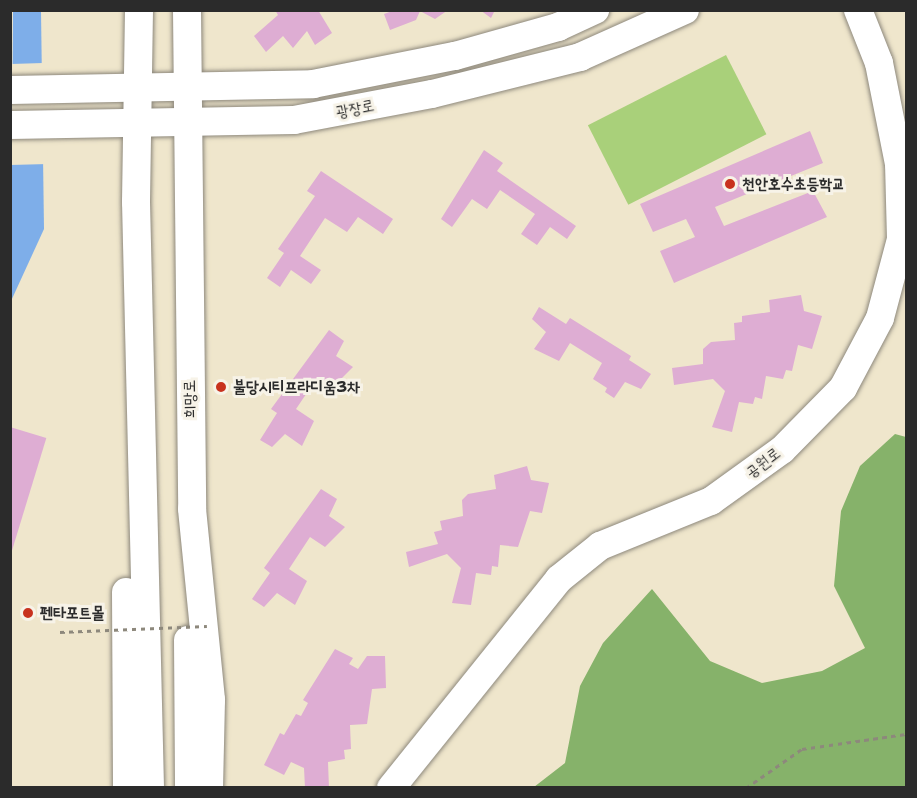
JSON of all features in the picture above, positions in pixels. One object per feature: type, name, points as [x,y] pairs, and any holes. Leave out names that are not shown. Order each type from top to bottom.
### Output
[{"type":"main road","points":[[139,10],[135,120],[150,788]]},
{"type":"main road","name":"희망로","points":[[187,10],[184,122],[192,509],[211,700],[209,788]]},
{"type":"main road","name":"광장로","points":[[10,90],[137,85],[186,87],[313,84],[455,56],[595,10]]},
{"type":"main road","name":"광장로","points":[[10,125],[83,124],[135,120],[184,122],[294,120],[432,94],[580,57],[685,10]]},
{"type":"main road","name":"공원로","points":[[391,788],[559,579],[600,546],[711,501],[782,450],[843,388],[880,318],[901,239],[897,153],[879,63],[858,10]]},
{"type":"main road","points":[[127,788],[124,439],[139,366]]},
{"type":"main road","points":[[189,788],[192,509]]},
{"type":"path","points":[[60,632],[207,627]]},
{"type":"path","points":[[746,788],[802,749],[906,734]]},
{"type":"green space","points":[[726,55],[766,134],[628,205],[588,125]]},
{"type":"green space","points":[[895,434],[906,437],[906,787],[534,787],[565,763],[580,686],[603,643],[652,589],[710,661],[762,683],[822,671],[865,648],[834,586],[841,511],[860,466]]},
{"type":"water","points":[[13,11],[41,11],[44,229],[11,301]]},
{"type":"pier","points":[[43,63],[48,164],[10,165],[11,64]]},
{"type":"building","points":[[275,10],[318,10],[332,33],[315,45],[307,31],[293,48],[283,36],[266,52],[254,36],[278,15]]},
{"type":"building","points":[[395,10],[448,10],[435,19],[420,11],[416,20],[390,30],[384,14]]},
{"type":"building","points":[[480,10],[495,10],[491,18]]},
{"type":"building","points":[[810,131],[823,163],[715,207],[724,226],[813,191],[827,217],[674,283],[660,251],[695,237],[686,219],[653,232],[640,204]]},
{"type":"building","points":[[484,150],[503,163],[497,171],[576,226],[567,239],[550,227],[537,245],[521,234],[535,214],[500,190],[487,209],[472,199],[452,227],[441,219]]},
{"type":"building","points":[[321,171],[393,219],[383,234],[358,217],[347,232],[325,218],[300,256],[321,270],[311,284],[291,270],[280,287],[267,278],[284,253],[278,249],[315,196],[307,191]]},
{"type":"building","points":[[801,295],[804,311],[822,316],[812,349],[798,345],[792,371],[786,370],[783,379],[766,376],[762,399],[755,397],[753,404],[739,402],[732,432],[712,427],[725,391],[713,379],[674,385],[672,368],[703,364],[703,349],[711,342],[735,340],[734,323],[742,322],[742,316],[770,312],[769,300]]},
{"type":"building","points":[[539,307],[566,324],[570,318],[631,356],[629,360],[651,374],[641,389],[625,382],[614,398],[605,392],[607,388],[593,379],[602,363],[570,343],[559,361],[534,349],[546,332],[532,319]]},
{"type":"building","points":[[329,330],[344,341],[336,356],[353,367],[332,388],[317,378],[296,409],[314,421],[302,446],[285,434],[272,447],[260,440],[277,413],[271,409]]},
{"type":"building","points":[[10,427],[46,438],[10,557]]},
{"type":"building","points":[[527,466],[531,480],[549,483],[542,513],[530,511],[518,547],[500,545],[498,567],[492,566],[491,575],[476,573],[471,605],[452,603],[461,568],[447,554],[409,567],[406,552],[438,544],[434,532],[442,530],[440,521],[463,516],[462,500],[468,494],[496,489],[494,475]]},
{"type":"building","points":[[321,489],[337,499],[329,516],[345,527],[325,547],[310,537],[289,569],[307,581],[295,605],[277,593],[264,607],[252,599],[270,573],[264,568]]},
{"type":"building","points":[[335,649],[353,658],[349,664],[358,669],[367,656],[385,656],[386,688],[372,689],[367,724],[350,725],[351,749],[344,750],[345,759],[328,762],[329,788],[305,788],[304,768],[291,762],[284,775],[264,765],[280,733],[284,735],[296,714],[301,716],[308,703],[303,700]]},
{"type":"place","name":"천안호수초등학교","points":[[730,184]]},
{"type":"place","name":"불당시티프라디움3차","points":[[221,387]]},
{"type":"place","name":"펜타포트몰","points":[[28,613]]}]
